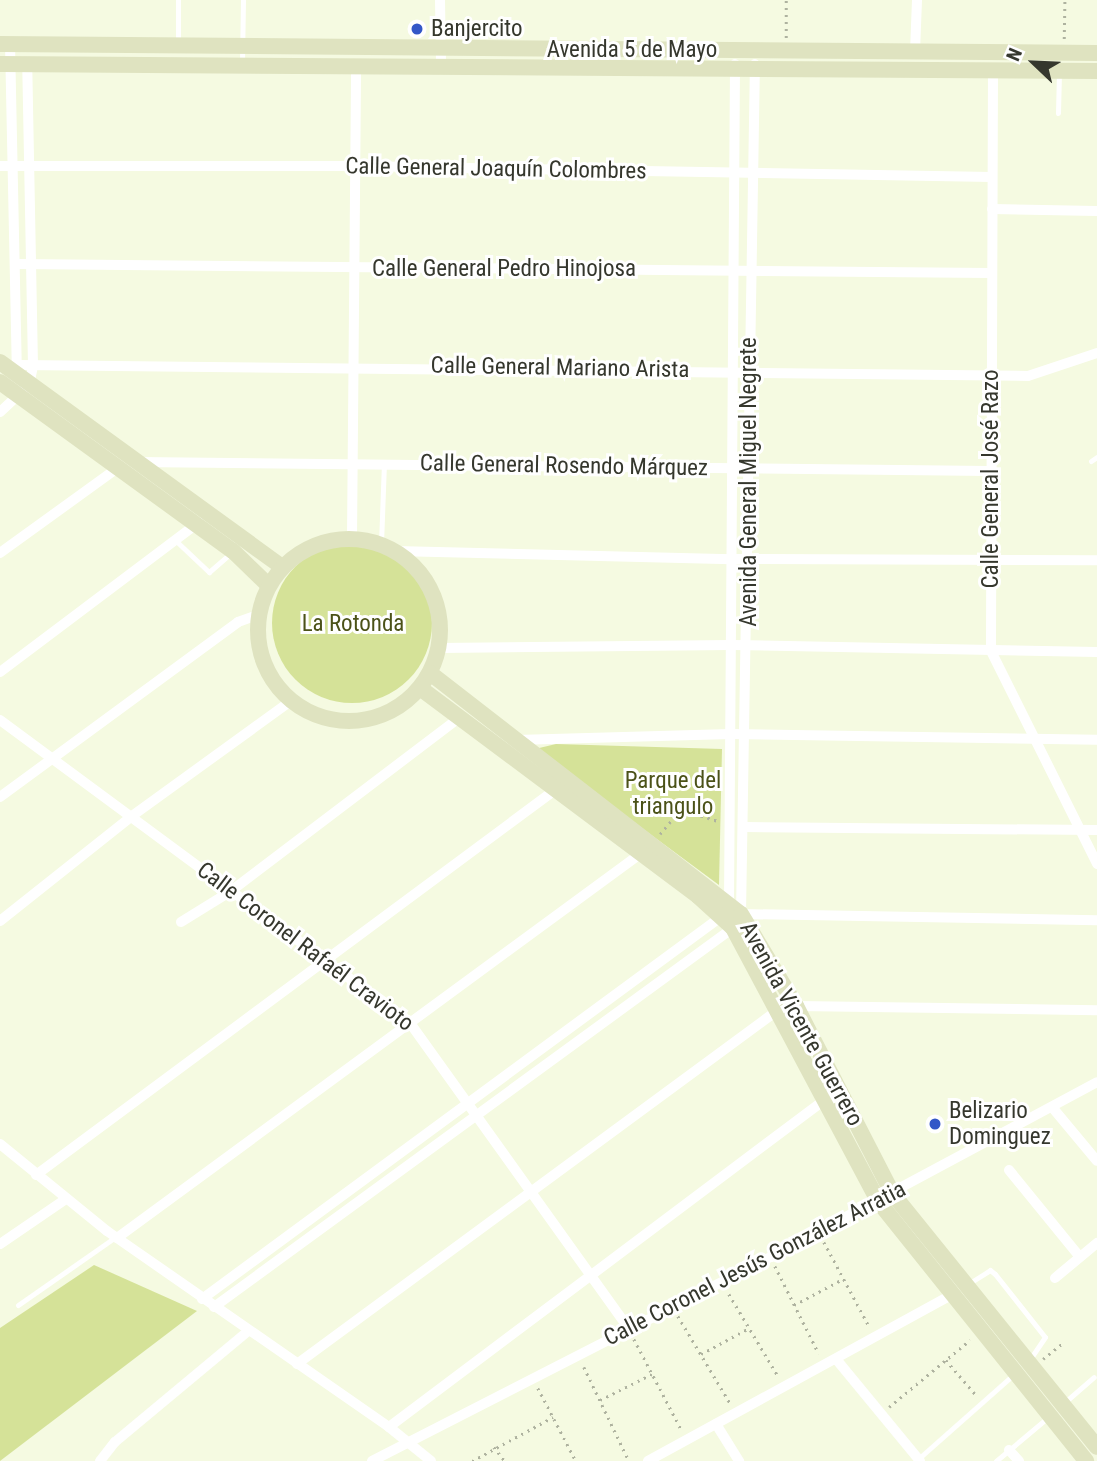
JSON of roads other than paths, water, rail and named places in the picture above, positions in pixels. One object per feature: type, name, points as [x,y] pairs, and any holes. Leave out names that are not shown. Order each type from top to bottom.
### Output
[{"type":"main road","name":"Avenida 5 de Mayo","points":[[5,43],[441,48],[642,58],[735,68],[1097,71]]},
{"type":"main road","name":"Avenida 5 de Mayo","points":[[13,63],[442,65],[642,58],[735,51],[1097,53]]},
{"type":"main road","points":[[857,52],[857,69]]},
{"type":"main road","points":[[1065,70],[1068,53]]},
{"type":"main road","points":[[0,362],[8,380],[137,461],[203,519],[269,586]]},
{"type":"main road","points":[[25,391],[118,467],[282,568]]},
{"type":"main road","points":[[352,538],[388,547],[413,564],[432,592],[441,625],[439,648],[430,673],[420,688],[381,716],[358,721],[311,714],[291,701],[272,679],[261,652],[260,614],[269,586],[282,568],[314,545],[352,538]]},
{"type":"main road","name":"Avenida Vicente Guerrero","points":[[430,673],[516,740],[561,785]]},
{"type":"main road","name":"Avenida Vicente Guerrero","points":[[420,688],[497,745],[561,785],[732,915],[796,1006],[839,1089],[885,1197]]},
{"type":"main road","name":"Avenida Vicente Guerrero","points":[[732,915],[825,1100],[885,1197],[958,1290],[981,1332],[1086,1461]]},
{"type":"main road","name":"Avenida Vicente Guerrero","points":[[958,1290],[1035,1360],[1063,1404],[1097,1447]]},
{"type":"street","points":[[440,0],[442,65]]},
{"type":"street","points":[[915,52],[917,0]]},
{"type":"street","points":[[0,412],[25,391],[33,366],[29,164],[13,63],[5,43]]},
{"type":"street","name":"Avenida General Miguel Negrete","points":[[732,915],[730,825],[735,51]]},
{"type":"street","name":"Avenida General Miguel Negrete","points":[[732,915],[745,827],[749,370],[756,51]]},
{"type":"street","points":[[8,380],[17,264],[13,63]]},
{"type":"street","points":[[352,538],[356,64]]},
{"type":"street","name":"Calle General José Razo","points":[[993,69],[991,651],[1097,864]]},
{"type":"street","name":"Calle General Joaquín Colombres","points":[[0,166],[355,166],[992,177]]},
{"type":"street","points":[[992,209],[1097,211]]},
{"type":"street","name":"Calle General Pedro Hinojosa","points":[[17,264],[991,273]]},
{"type":"street","name":"Calle General Mariano Arista","points":[[8,380],[33,366],[732,369],[1043,374],[1097,353]]},
{"type":"street","name":"Calle General Rosendo Márquez","points":[[0,553],[118,467],[137,461],[990,471]]},
{"type":"street","points":[[0,672],[203,519]]},
{"type":"street","points":[[388,547],[732,559],[1097,560]]},
{"type":"street","points":[[0,797],[238,622],[260,614]]},
{"type":"street","points":[[439,648],[732,645],[1097,652]]},
{"type":"street","points":[[0,920],[132,816],[291,701]]},
{"type":"street","points":[[181,922],[231,891],[460,717]]},
{"type":"street","name":"Calle Coronel Rafaél Cravioto","points":[[0,720],[410,1023],[630,1330]]},
{"type":"street","points":[[497,745],[516,740],[731,734],[1097,740]]},
{"type":"street","points":[[36,1175],[561,785]]},
{"type":"street","points":[[745,827],[1097,830]]},
{"type":"street","points":[[117,1238],[646,849]]},
{"type":"street","points":[[214,1307],[479,1118],[732,915]]},
{"type":"street","points":[[202,1299],[732,915],[1097,920]]},
{"type":"street","points":[[297,1364],[778,1010],[796,1006],[1097,1010]]},
{"type":"street","name":"Calle Coronel Jesús González Arratia","points":[[372,1461],[771,1257],[1097,1082]]},
{"type":"street","points":[[389,1427],[839,1089]]},
{"type":"street","points":[[1052,1107],[1097,1161]]},
{"type":"street","points":[[0,1144],[117,1238],[389,1427],[430,1461]]},
{"type":"street","points":[[1009,1170],[1080,1256]]},
{"type":"street","points":[[0,1244],[66,1199]]},
{"type":"street","points":[[1055,1278],[1097,1243]]},
{"type":"street","points":[[648,1461],[876,1338],[958,1290]]},
{"type":"street","points":[[100,1461],[115,1443],[248,1331]]},
{"type":"street","points":[[836,1359],[919,1460]]},
{"type":"street","points":[[716,1424],[739,1461]]},
{"type":"street","points":[[1009,1450],[1019,1461]]},
{"type":"lane","points":[[178,0],[178,46]]},
{"type":"lane","points":[[242,64],[243,0]]},
{"type":"lane","points":[[1058,113],[1065,70]]},
{"type":"lane","points":[[384,463],[388,547]]},
{"type":"lane","points":[[175,540],[209,572],[233,551]]},
{"type":"lane","points":[[18,1305],[117,1238]]},
{"type":"lane","points":[[919,1460],[1014,1374],[1035,1360],[1045,1337],[990,1270],[958,1290]]},
{"type":"lane","points":[[1063,1404],[1094,1377]]},
{"type":"lane","points":[[996,1461],[1049,1416]]},
{"type":"place","name":"Banjercito","points":[[417,29]]},
{"type":"place","name":"Belizario Dominguez","points":[[935,1124]]},
{"type":"park label","name":"La Rotonda","points":[[353,624]]},
{"type":"park label","name":"Parque del triangulo","points":[[673,794]]}]
